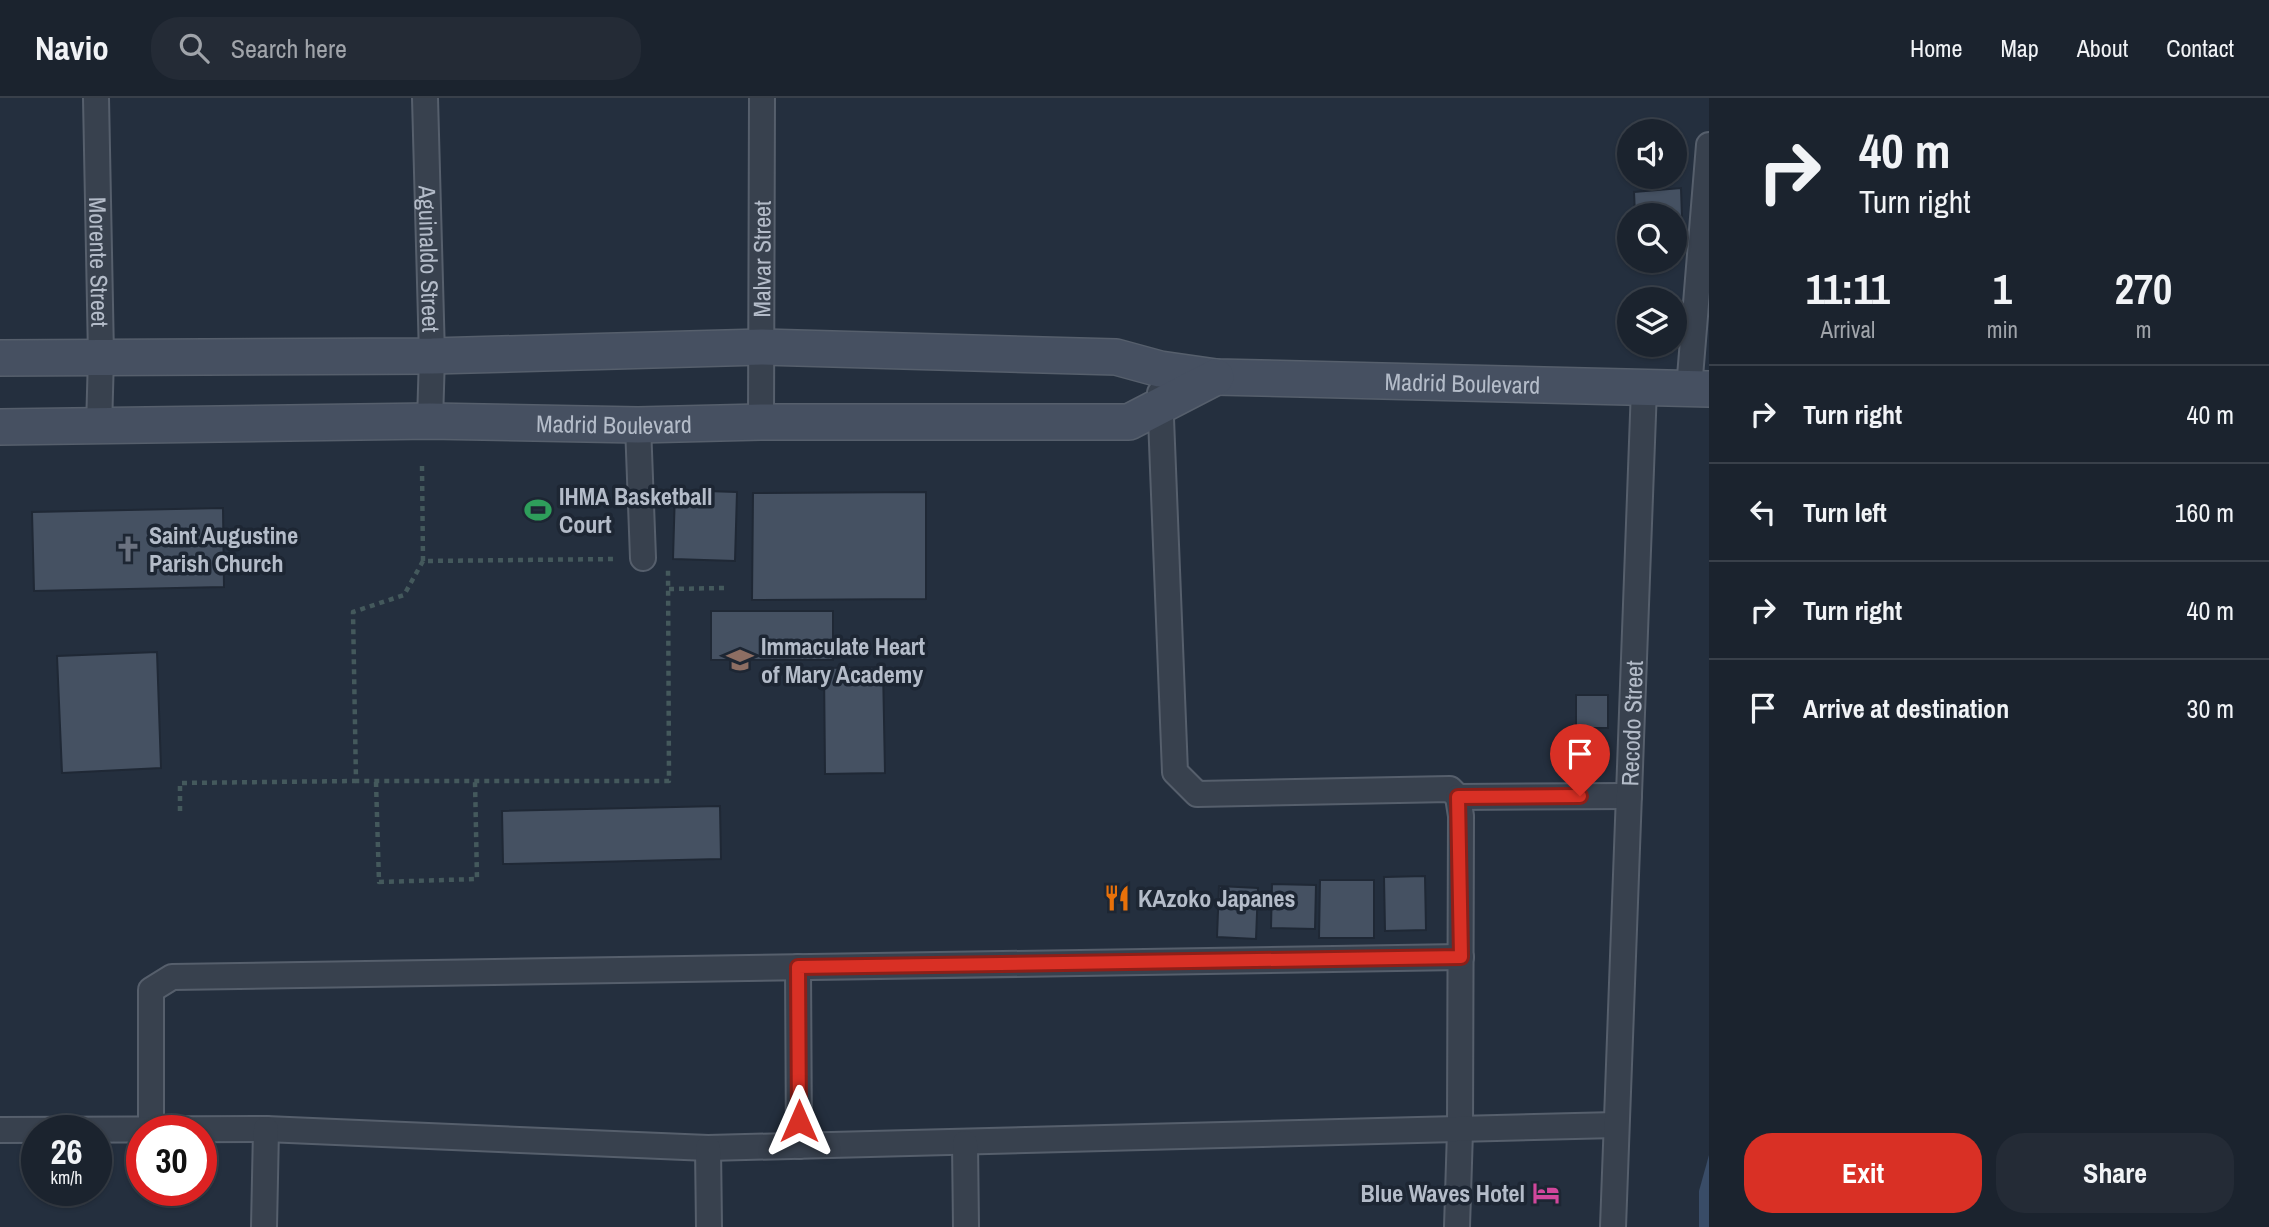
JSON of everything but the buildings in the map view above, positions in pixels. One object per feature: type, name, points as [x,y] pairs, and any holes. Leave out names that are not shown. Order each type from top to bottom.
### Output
[{"type":"street","name":"Morente Street","points":[[96,98],[101,356],[99,428]]},
{"type":"street","name":"Aguinaldo Street","points":[[425,98],[432,356],[430,421]]},
{"type":"street","name":"Malvar Street","points":[[761,422],[762,98]]},
{"type":"street","points":[[1699,389],[1709,145]]},
{"type":"street","name":"Madrid Boulevard","points":[[0,358],[432,356],[762,347],[1116,357],[1160,369],[1216,377],[1699,389]]},
{"type":"street","points":[[1160,369],[1175,772],[1197,794],[1450,789],[1458,797],[1461,1131],[1457,1227]]},
{"type":"street","name":"Madrid Boulevard","points":[[0,427],[99,428],[430,421],[638,425],[761,422],[1129,422],[1216,377]]},
{"type":"street","name":"Recodo Street","points":[[1613,1227],[1644,388]]},
{"type":"street","points":[[638,425],[643,558]]},
{"type":"street","points":[[1458,797],[1629,796]]},
{"type":"street","points":[[150,1115],[151,990],[172,977],[1461,957]]},
{"type":"street","points":[[798,967],[799,1146]]},
{"type":"street","points":[[217,1129],[708,1149],[1616,1125]]},
{"type":"street","points":[[0,1129],[126,1128]]},
{"type":"street","points":[[264,1227],[266,1129]]},
{"type":"street","points":[[965,1143],[966,1227]]},
{"type":"street","points":[[708,1149],[709,1227]]},
{"type":"path","points":[[356,782],[353,612],[404,595],[424,561],[422,466]]},
{"type":"path","points":[[180,811],[180,783],[669,781],[668,558],[424,561]]},
{"type":"path","points":[[668,589],[724,588]]},
{"type":"path","points":[[376,782],[379,882],[477,879],[475,781]]},
{"type":"water","points":[[1709,1155],[1709,1227],[1699,1227],[1699,1191]]},
{"type":"place","name":"IHMA Basketball Court","points":[[538,510]]},
{"type":"place","name":"Saint Augustine Parish Church","points":[[128,549]]},
{"type":"place","name":"Immaculate Heart of Mary Academy","points":[[740,660]]},
{"type":"place","name":"KAzoko Japanes","points":[[1117,898]]},
{"type":"place","name":"Blue Waves Hotel","points":[[1546,1193]]},
{"type":"route","points":[[799,1121],[798,967],[1461,957],[1461,816],[1458,797],[1580,796]]}]
